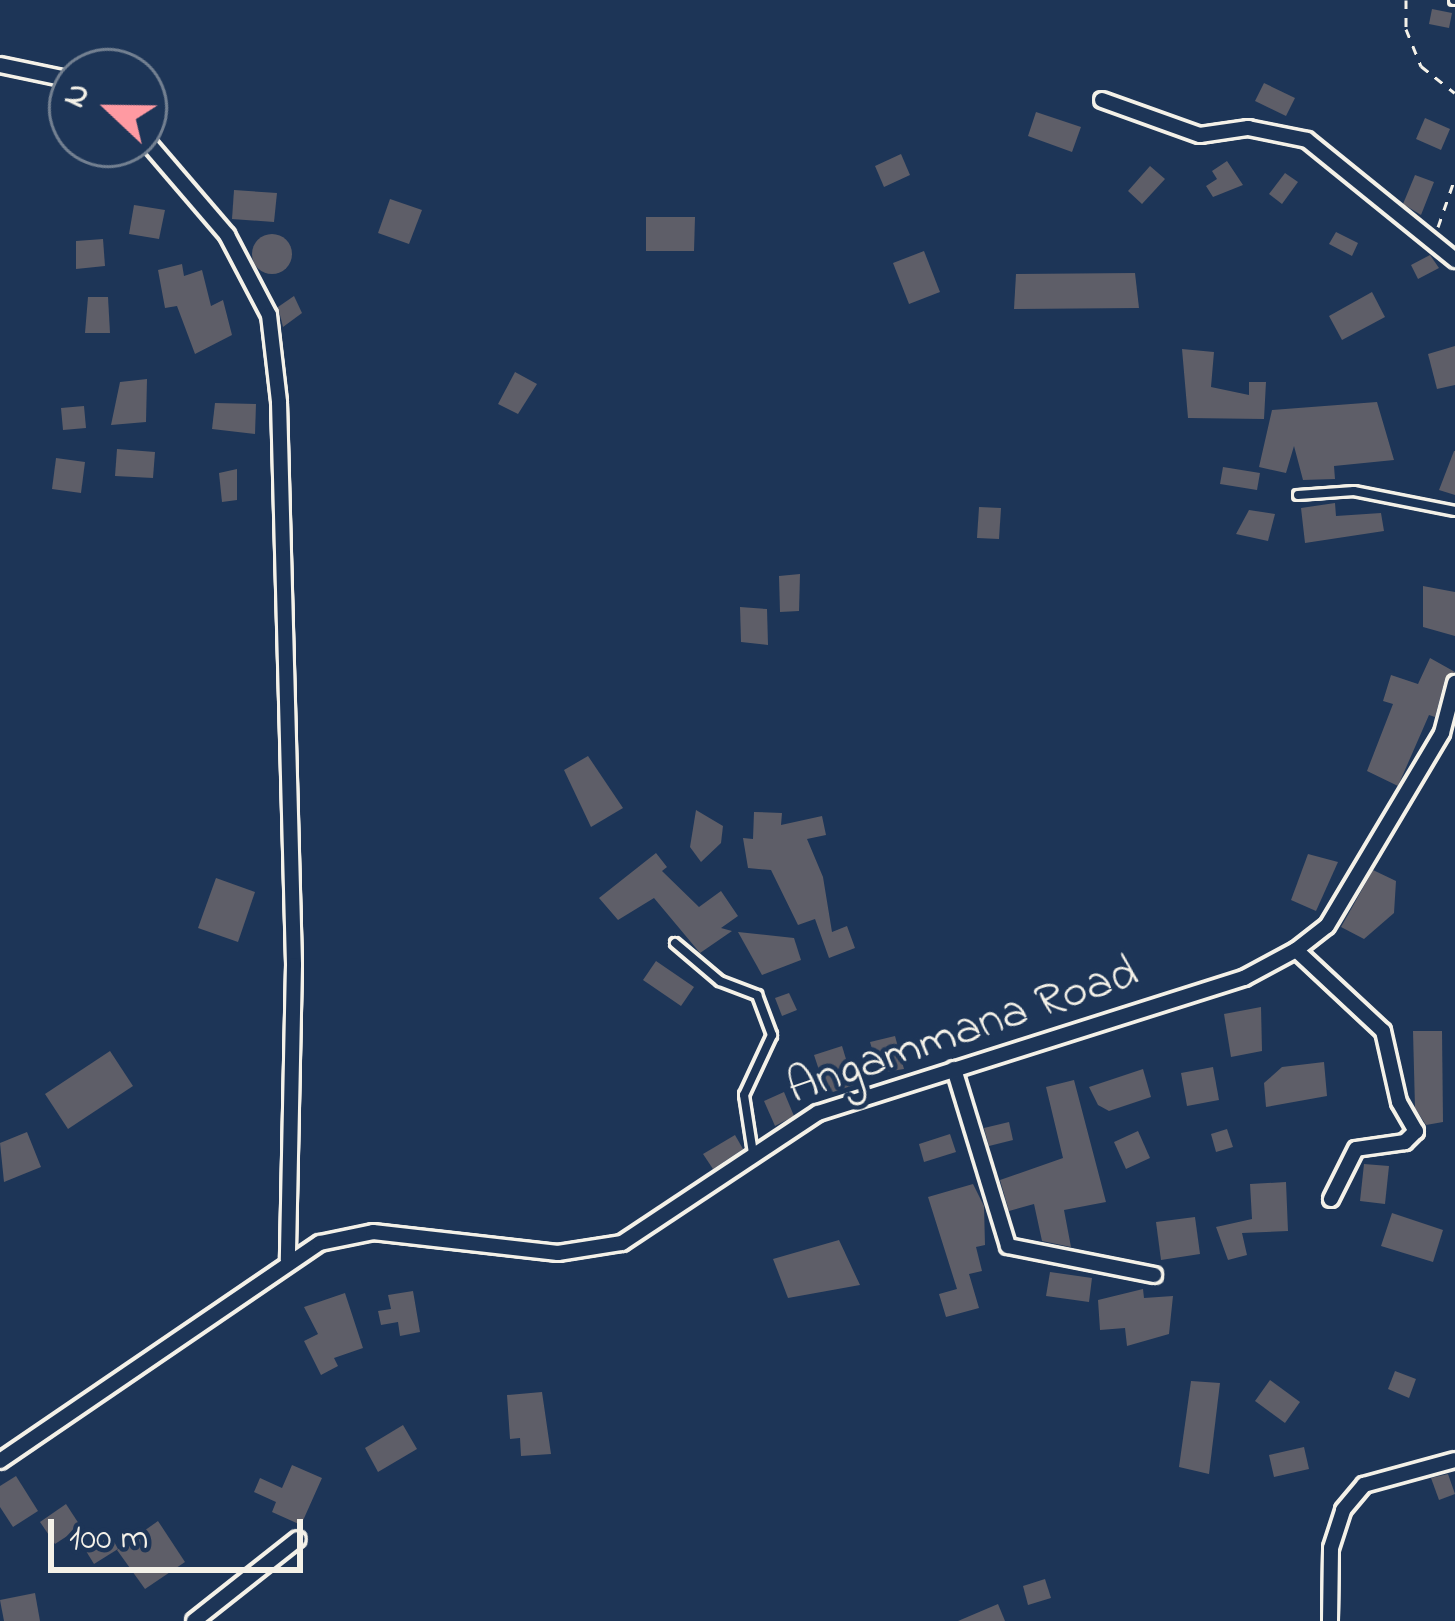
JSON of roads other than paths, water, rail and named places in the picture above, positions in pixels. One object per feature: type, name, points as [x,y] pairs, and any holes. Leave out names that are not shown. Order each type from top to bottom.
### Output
[{"type":"street","points":[[0,65],[48,75]]},
{"type":"street","points":[[1102,100],[1200,135],[1248,128],[1307,140],[1455,260]]},
{"type":"street","points":[[168,166],[227,236],[269,314],[279,402],[294,965],[288,1260]]},
{"type":"street","name":"Angammana Road","points":[[0,1461],[288,1260],[320,1243],[373,1232],[558,1253],[622,1243],[818,1113],[1244,978],[1296,950],[1327,926],[1449,735],[1455,683]]},
{"type":"street","points":[[1296,950],[1384,1031],[1399,1102],[1416,1131],[1406,1142],[1356,1149],[1331,1199]]},
{"type":"street","points":[[954,1069],[1008,1246],[1154,1275]]},
{"type":"street","points":[[1330,1621],[1331,1548],[1343,1510],[1364,1485],[1455,1460]]},
{"type":"street","points":[[194,1621],[298,1539]]},
{"type":"lane","points":[[1298,495],[1354,491],[1455,512]]},
{"type":"lane","points":[[675,943],[720,981],[751,988],[772,1035],[744,1095],[753,1155]]}]
